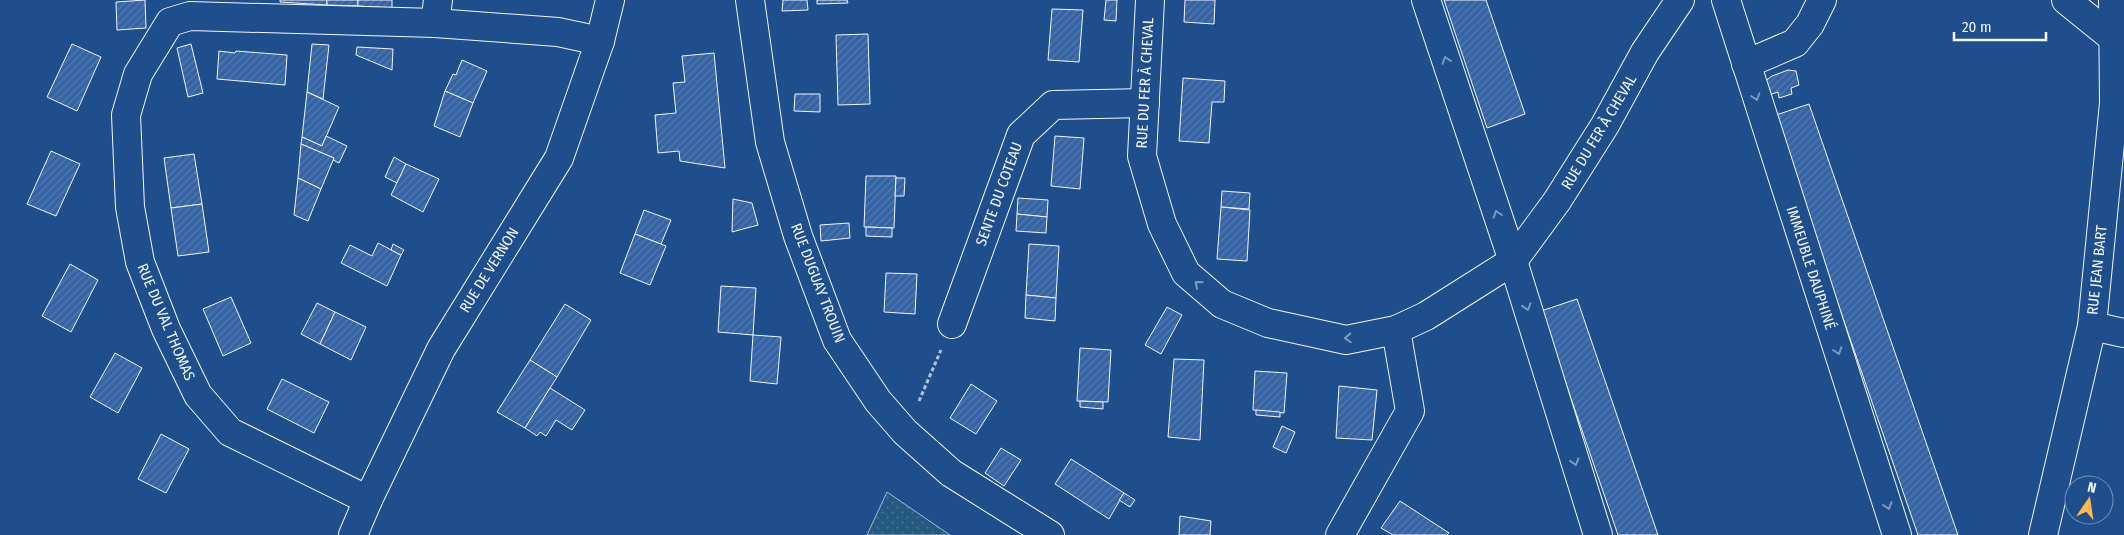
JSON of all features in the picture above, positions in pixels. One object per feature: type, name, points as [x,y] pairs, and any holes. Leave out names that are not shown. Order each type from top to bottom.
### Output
[{"type":"street","name":"RUE DE VERNON","points":[[353,535],[441,349],[559,158],[600,41],[610,0]]},
{"type":"street","name":"RUE DUGUAY TROUIN","points":[[750,0],[770,142],[798,236],[837,340],[878,401],[905,432],[951,473],[1050,535]]},
{"type":"street","name":"RUE DU FER À CHEVAL","points":[[1150,0],[1142,156],[1162,224],[1186,274],[1222,304],[1268,323],[1346,340],[1396,330],[1426,316],[1513,261],[1557,202],[1605,125],[1645,52],[1680,0]]},
{"type":"street","points":[[1426,0],[1513,261],[1598,535]]},
{"type":"street","name":"IMMEUBLE DAUPHINÉ","points":[[1726,0],[1897,535]]},
{"type":"street","points":[[1746,64],[1795,43],[1810,24],[1822,0]]},
{"type":"street","points":[[2066,0],[2113,38]]},
{"type":"street","name":"RUE JEAN BART","points":[[2043,535],[2092,326],[2119,105],[2113,38],[2113,0]]},
{"type":"street","name":"RUE DU VAL THOMAS","points":[[368,500],[230,432],[198,395],[166,329],[140,262],[130,207],[126,115],[138,74],[170,22],[190,16],[437,12],[558,32],[600,41]]},
{"type":"street","name":"SENTE DU COTEAU","points":[[952,324],[1021,135],[1053,105],[1145,103]]},
{"type":"street","points":[[2092,326],[2124,333]]},
{"type":"street","points":[[1340,535],[1410,411],[1396,330]]},
{"type":"path","points":[[905,432],[952,324]]},
{"type":"shaded area","points":[[887,492],[950,535],[867,535]]},
{"type":"building","points":[[145,0],[146,28],[117,30],[116,2]]},
{"type":"building","points":[[280,0],[327,0],[327,5],[280,2]]},
{"type":"building","points":[[327,0],[358,0],[358,6],[327,5]]},
{"type":"building","points":[[358,0],[392,0],[392,8],[358,6]]},
{"type":"building","points":[[783,0],[807,0],[808,10],[782,11]]},
{"type":"building","points":[[817,0],[847,0],[848,3],[817,4]]},
{"type":"building","points":[[1106,0],[1117,0],[1116,21],[1104,20]]},
{"type":"building","points":[[1185,0],[1215,0],[1214,24],[1184,22]]},
{"type":"building","points":[[1444,0],[1486,0],[1525,114],[1487,128]]},
{"type":"building","points":[[1052,9],[1083,10],[1079,62],[1048,60]]},
{"type":"building","points":[[868,34],[870,104],[838,105],[836,35]]},
{"type":"building","points":[[72,44],[101,57],[77,111],[47,97]]},
{"type":"building","points":[[191,44],[203,93],[188,97],[177,48]]},
{"type":"building","points":[[312,44],[329,45],[323,99],[307,92]]},
{"type":"building","points":[[357,47],[393,49],[392,70],[356,55]]},
{"type":"building","points":[[219,51],[287,55],[285,85],[217,79]]},
{"type":"building","points":[[714,53],[725,168],[680,161],[679,151],[658,153],[655,115],[676,113],[673,83],[685,82],[682,56]]},
{"type":"building","points":[[462,60],[487,71],[473,103],[445,91],[453,74],[456,75]]},
{"type":"building","points":[[1788,70],[1796,71],[1799,85],[1791,88],[1792,94],[1779,98],[1778,92],[1769,95],[1764,82],[1772,76]]},
{"type":"building","points":[[1183,78],[1225,81],[1224,102],[1212,102],[1209,143],[1179,141]]},
{"type":"building","points":[[445,91],[473,103],[460,137],[434,126]]},
{"type":"building","points":[[307,92],[339,107],[322,146],[302,137]]},
{"type":"building","points":[[795,94],[820,94],[820,112],[794,111]]},
{"type":"building","points":[[1809,104],[1958,535],[1918,535],[1773,116]]},
{"type":"building","points":[[326,136],[347,146],[339,163],[333,160],[334,158],[301,144],[302,137],[322,146]]},
{"type":"building","points":[[1055,136],[1084,138],[1080,189],[1051,186]]},
{"type":"building","points":[[301,144],[334,158],[321,189],[298,178]]},
{"type":"building","points":[[51,151],[80,164],[56,216],[27,204]]},
{"type":"building","points":[[194,154],[202,204],[171,208],[164,158]]},
{"type":"building","points":[[394,157],[406,164],[397,183],[385,177]]},
{"type":"building","points":[[406,164],[439,179],[423,212],[391,195]]},
{"type":"building","points":[[866,176],[896,176],[894,228],[864,227]]},
{"type":"building","points":[[298,178],[321,189],[308,221],[294,215]]},
{"type":"building","points":[[896,178],[905,178],[904,196],[895,196]]},
{"type":"building","points":[[1222,191],[1250,193],[1249,209],[1221,207]]},
{"type":"building","points":[[1018,198],[1048,200],[1047,217],[1017,214]]},
{"type":"building","points":[[733,199],[752,203],[758,225],[732,232]]},
{"type":"building","points":[[202,204],[209,252],[178,256],[171,208]]},
{"type":"building","points":[[1221,207],[1250,210],[1247,261],[1217,259]]},
{"type":"building","points":[[644,210],[671,220],[661,244],[635,234]]},
{"type":"building","points":[[1017,214],[1047,217],[1046,233],[1016,231]]},
{"type":"building","points":[[849,223],[850,238],[821,241],[820,225]]},
{"type":"building","points":[[866,227],[892,228],[892,237],[866,236]]},
{"type":"building","points":[[635,234],[666,246],[650,285],[620,273]]},
{"type":"building","points":[[378,243],[401,255],[387,286],[341,263],[350,245],[372,256]]},
{"type":"building","points":[[393,244],[404,250],[401,255],[391,250]]},
{"type":"building","points":[[1029,244],[1059,246],[1056,298],[1026,295]]},
{"type":"building","points":[[70,264],[98,280],[71,332],[42,316]]},
{"type":"building","points":[[886,273],[917,274],[915,314],[884,312]]},
{"type":"building","points":[[721,286],[756,288],[753,335],[718,332]]},
{"type":"building","points":[[1026,295],[1056,298],[1055,321],[1025,318]]},
{"type":"building","points":[[231,297],[251,343],[223,356],[203,309]]},
{"type":"building","points":[[1577,299],[1658,535],[1618,535],[1541,311]]},
{"type":"building","points":[[317,303],[335,312],[320,344],[301,334]]},
{"type":"building","points":[[565,304],[591,320],[557,377],[530,360]]},
{"type":"building","points":[[1167,307],[1182,315],[1161,354],[1145,345]]},
{"type":"building","points":[[335,312],[366,327],[351,360],[320,344]]},
{"type":"building","points":[[753,335],[781,337],[777,384],[750,381]]},
{"type":"building","points":[[1080,348],[1111,350],[1108,402],[1077,401]]},
{"type":"building","points":[[115,353],[142,368],[118,413],[90,397]]},
{"type":"building","points":[[1174,359],[1204,360],[1200,440],[1168,437]]},
{"type":"building","points":[[530,360],[557,377],[525,428],[497,412]]},
{"type":"building","points":[[1255,371],[1287,373],[1284,413],[1253,410]]},
{"type":"building","points":[[282,379],[329,402],[314,433],[267,409]]},
{"type":"building","points":[[971,384],[997,401],[976,434],[950,418]]},
{"type":"building","points":[[1339,386],[1377,390],[1372,440],[1336,438]]},
{"type":"building","points":[[550,388],[585,410],[572,430],[556,420],[546,436],[540,432],[537,436],[525,428]]},
{"type":"building","points":[[1080,401],[1103,402],[1103,409],[1080,407]]},
{"type":"building","points":[[1256,410],[1280,412],[1280,417],[1256,415]]},
{"type":"building","points":[[1282,426],[1295,432],[1286,453],[1273,447]]},
{"type":"building","points":[[161,434],[189,449],[166,493],[138,479]]},
{"type":"building","points":[[1001,448],[1021,460],[1004,486],[985,473]]},
{"type":"building","points":[[1071,459],[1124,493],[1109,519],[1055,484]]},
{"type":"building","points":[[1124,493],[1135,500],[1130,507],[1119,500]]},
{"type":"building","points":[[1400,501],[1449,533],[1447,535],[1393,535],[1381,528]]},
{"type":"building","points":[[1180,516],[1211,521],[1210,535],[1179,535]]}]
